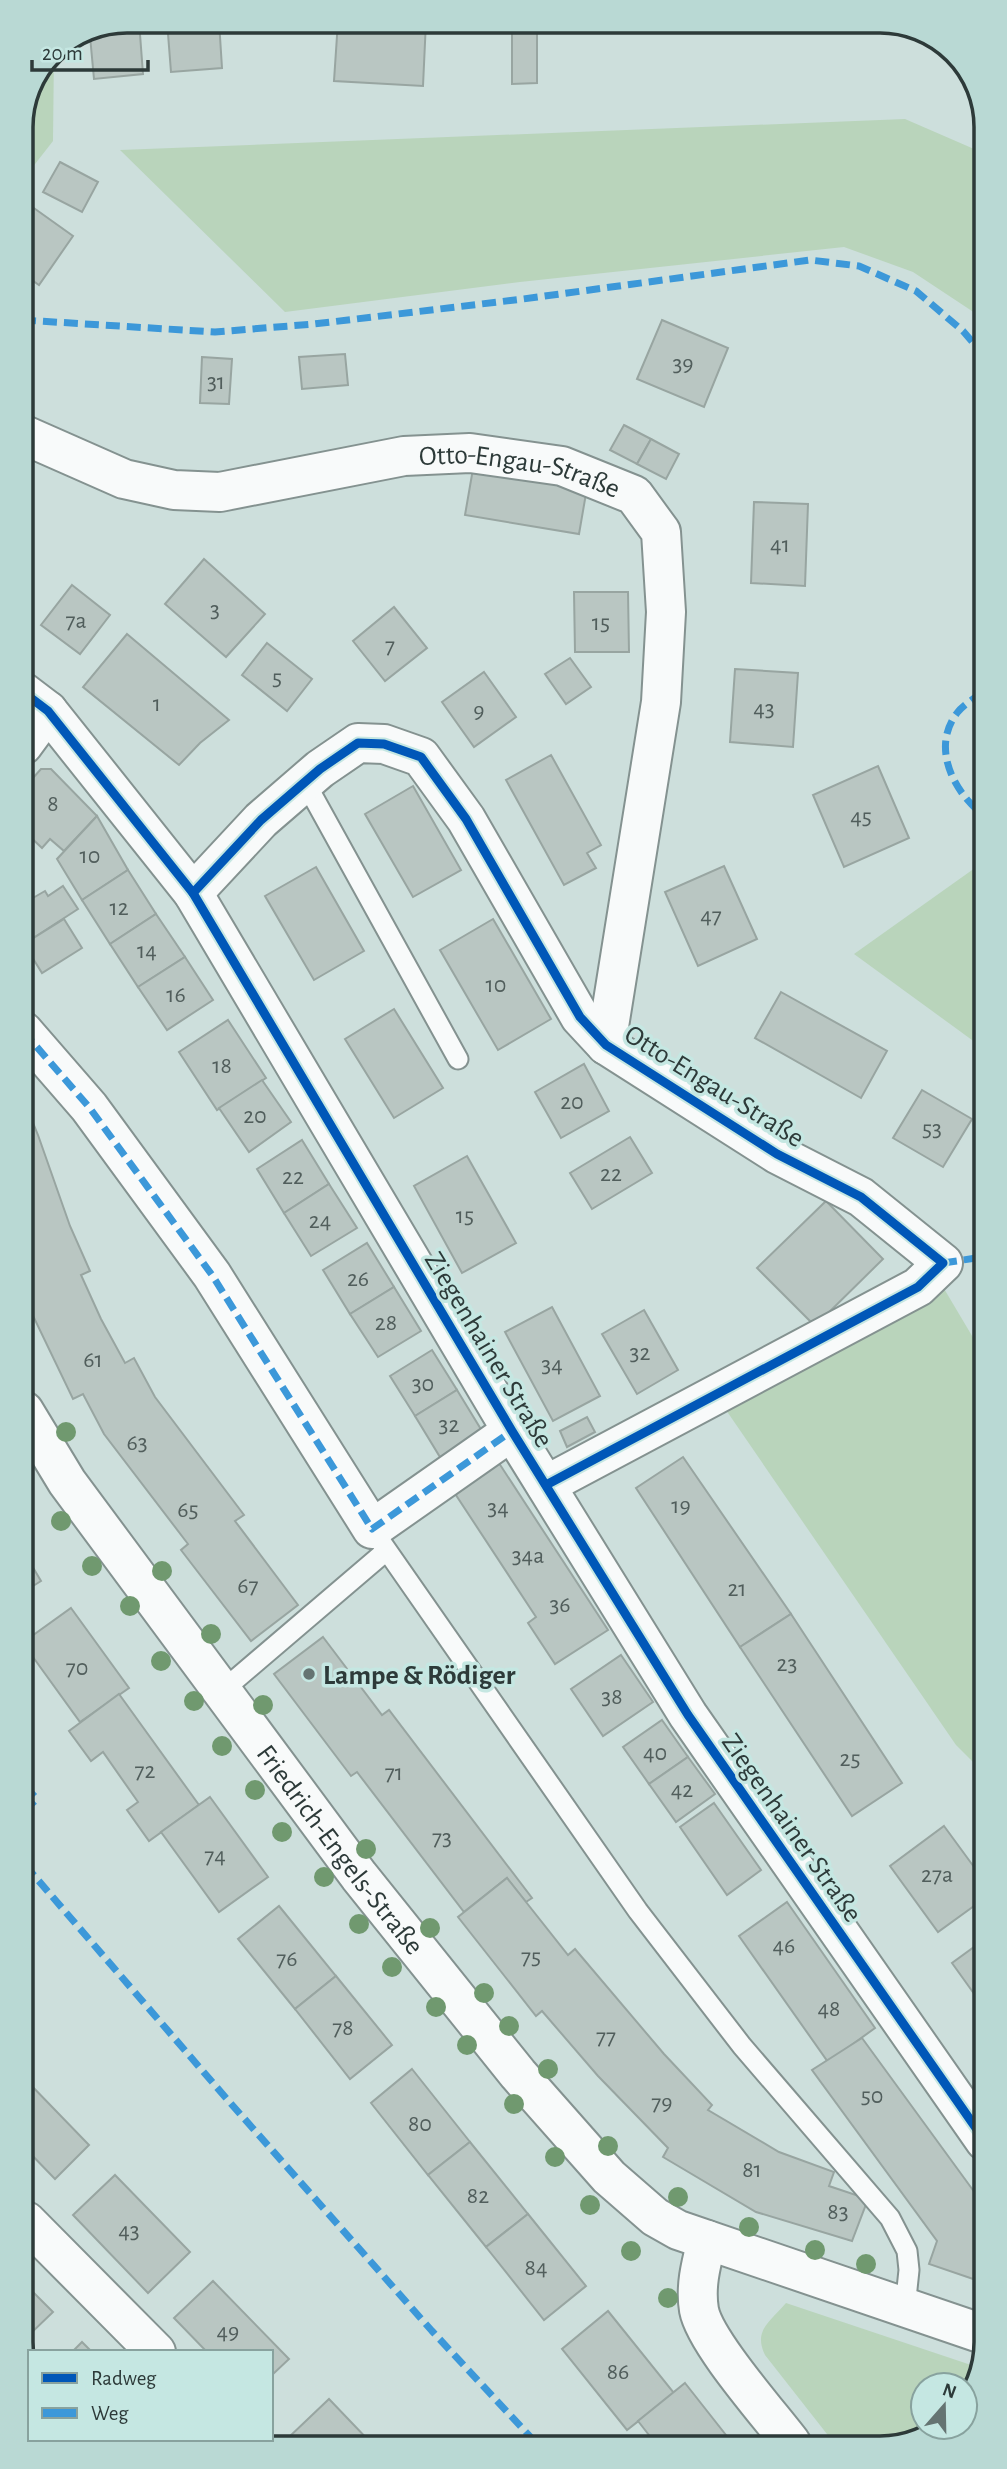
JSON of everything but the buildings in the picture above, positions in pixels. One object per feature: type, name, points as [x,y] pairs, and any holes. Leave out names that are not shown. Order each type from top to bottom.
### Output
[{"type":"street","name":"Otto-Engau-Straße","points":[[33,439],[124,479],[174,490],[220,492],[404,456],[470,453],[562,466],[634,495],[661,531],[666,612],[661,702],[606,1045]]},
{"type":"street","name":"Ziegenhainer Straße","points":[[35,701],[193,893],[512,1431],[688,1715],[974,2125]]},
{"type":"street","name":"Otto-Engau-Straße","points":[[193,893],[261,820],[304,782],[358,743],[384,744],[421,757],[466,819],[580,1017],[606,1045],[777,1154],[861,1197],[943,1263],[918,1287],[546,1485]]},
{"type":"street","points":[[33,1043],[89,1107],[212,1275],[379,1540],[512,1431]]},
{"type":"street","name":"Friedrich-Engels-Straße","points":[[33,1426],[67,1482],[359,1876],[536,2095],[609,2177],[655,2217],[678,2230],[974,2331]]},
{"type":"street","points":[[33,2228],[154,2350]]},
{"type":"street","points":[[707,2240],[697,2276],[699,2311],[709,2336],[786,2436]]},
{"type":"lane","points":[[304,782],[458,1059]]},
{"type":"lane","points":[[222,1690],[379,1540],[638,1911],[741,2046],[890,2218],[907,2251],[909,2270],[905,2308]]},
{"type":"green space","points":[[54,69],[53,141],[33,167],[33,121],[36,103]]},
{"type":"green space","points":[[905,119],[974,149],[974,312],[913,272],[844,247],[520,282],[285,312],[120,150]]},
{"type":"green space","points":[[974,869],[974,1041],[854,954]]},
{"type":"green space","points":[[943,1287],[974,1339],[974,1763],[956,1745],[726,1410]]},
{"type":"green space","points":[[786,2303],[971,2366],[969,2371],[909,2371],[909,2431],[880,2436],[829,2436],[765,2355],[761,2339],[765,2327]]},
{"type":"marked path","points":[[33,321],[215,332],[314,324],[523,299],[810,260],[859,266],[916,291],[974,344]]},
{"type":"marked path","points":[[974,698],[957,713],[949,726],[946,740],[946,754],[954,781],[974,806]]},
{"type":"marked path","points":[[33,1043],[89,1107],[212,1275],[372,1529],[512,1431]]},
{"type":"marked path","points":[[943,1263],[974,1258]]},
{"type":"marked path","points":[[33,1795],[37,1799],[33,1803]]},
{"type":"marked path","points":[[33,1874],[226,2098],[432,2331],[530,2436]]},
{"type":"cycle path","points":[[33,700],[48,711],[193,893],[512,1431],[688,1715],[974,2125]]},
{"type":"cycle path","points":[[193,893],[261,820],[320,769],[358,743],[384,744],[421,757],[466,819],[580,1017],[606,1045],[777,1154],[861,1197],[943,1263],[918,1287],[546,1485]]},
{"type":"place","name":"Lampe & Rödiger","points":[[309,1674]]}]
